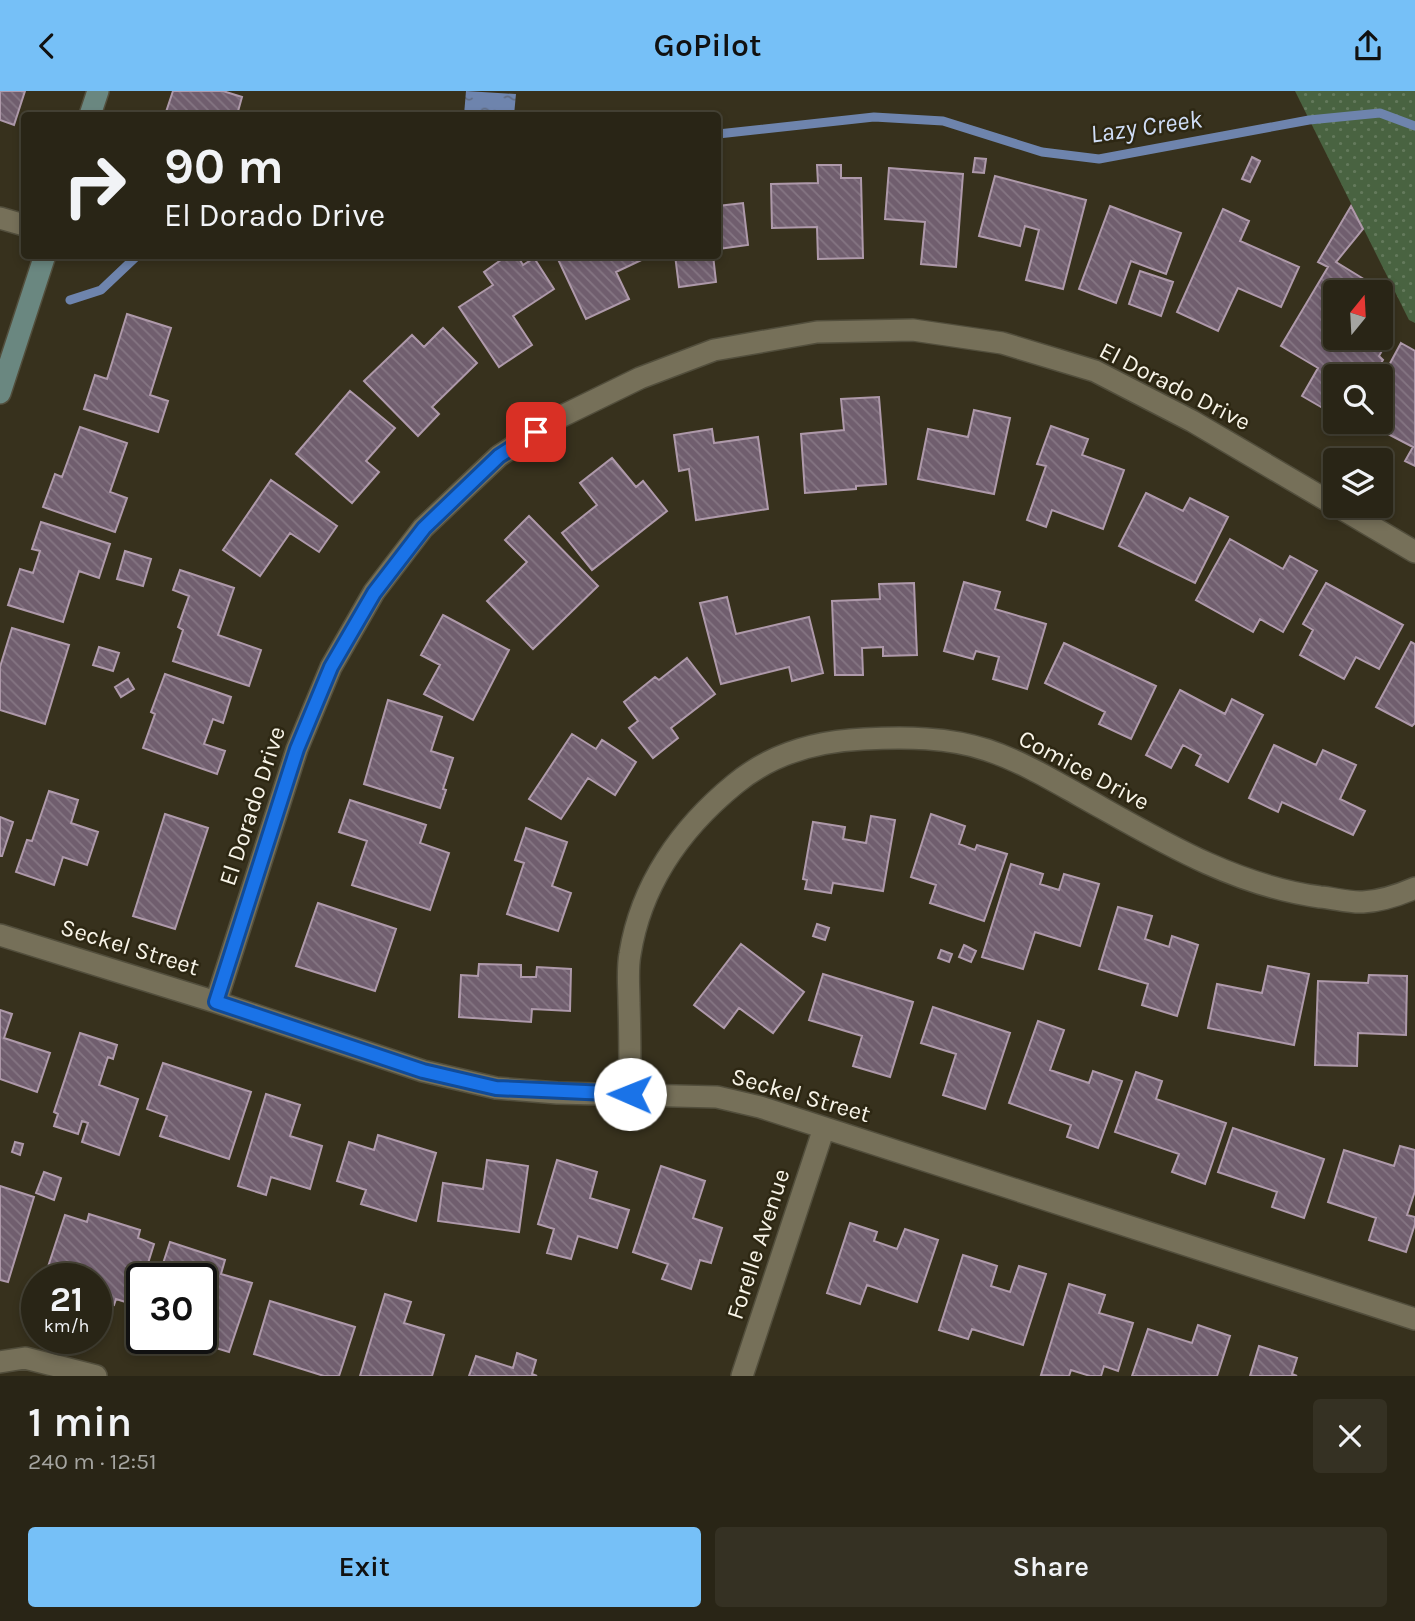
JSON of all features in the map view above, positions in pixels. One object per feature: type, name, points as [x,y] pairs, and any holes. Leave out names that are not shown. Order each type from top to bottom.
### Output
[{"type":"street","points":[[91,112],[98,91]]},
{"type":"street","points":[[0,218],[21,224]]},
{"type":"street","points":[[0,393],[43,259]]},
{"type":"street","name":"El Dorado Drive","points":[[216,1002],[297,749],[331,667],[374,593],[424,528],[499,456],[554,420],[640,378],[714,350],[817,332],[913,330],[1002,343],[1095,371],[1192,421],[1323,497]]},
{"type":"street","name":"El Dorado Drive","points":[[1358,518],[1415,552]]},
{"type":"street","name":"Comice Drive","points":[[630,1094],[629,957],[637,921],[652,883],[677,841],[710,804],[754,768],[797,750],[841,740],[893,737],[946,740],[985,749],[1021,763],[1193,858],[1242,879],[1292,893],[1363,902],[1401,895],[1415,888]]},
{"type":"street","name":"Seckel Street","points":[[0,935],[216,1002],[423,1071],[496,1088],[718,1097],[760,1107],[1415,1319]]},
{"type":"street","name":"Forelle Avenue","points":[[742,1376],[824,1128]]},
{"type":"street","points":[[0,1362],[25,1358],[96,1376]]},
{"type":"green space","points":[[1295,91],[1415,91],[1415,323],[1409,320],[1393,288],[1393,280],[1389,280]]},
{"type":"water","points":[[466,91],[516,94],[514,112],[464,112]]},
{"type":"building","points":[[0,91],[25,91],[14,125],[0,120]]},
{"type":"building","points":[[173,91],[223,91],[242,97],[238,112],[166,112]]},
{"type":"building","points":[[1252,157],[1260,161],[1250,182],[1242,179]]},
{"type":"building","points":[[975,158],[986,159],[984,173],[973,172]]},
{"type":"building","points":[[817,165],[841,165],[841,178],[861,178],[863,258],[818,259],[817,227],[772,228],[771,184],[818,183]]},
{"type":"building","points":[[889,168],[963,174],[956,267],[921,264],[925,222],[885,219]]},
{"type":"building","points":[[995,176],[1086,200],[1063,289],[1026,280],[1039,230],[1025,226],[1020,246],[979,236]]},
{"type":"building","points":[[743,203],[748,245],[721,249],[721,206]]},
{"type":"building","points":[[1110,206],[1181,233],[1166,274],[1131,261],[1116,303],[1079,289]]},
{"type":"building","points":[[1351,206],[1363,229],[1336,262],[1365,280],[1323,280],[1323,350],[1382,350],[1379,356],[1383,360],[1380,364],[1323,364],[1323,408],[1302,396],[1318,368],[1281,346],[1328,267],[1318,262]]},
{"type":"building","points":[[1223,209],[1249,221],[1240,241],[1299,267],[1281,307],[1238,288],[1218,331],[1177,312]]},
{"type":"building","points":[[502,259],[519,259],[523,265],[535,259],[554,289],[513,316],[532,345],[499,367],[459,307],[493,285],[484,272]]},
{"type":"building","points":[[558,259],[644,259],[616,272],[629,299],[586,319]]},
{"type":"building","points":[[676,259],[713,259],[716,282],[679,287]]},
{"type":"building","points":[[1140,271],[1173,282],[1161,316],[1129,304]]},
{"type":"building","points":[[127,314],[171,328],[150,395],[168,401],[158,432],[84,409],[95,375],[107,379]]},
{"type":"building","points":[[443,328],[477,363],[432,407],[439,414],[418,436],[364,381],[412,335],[424,347]]},
{"type":"building","points":[[1401,343],[1415,351],[1415,466],[1405,461],[1413,447],[1388,434],[1393,434],[1393,364],[1390,364]]},
{"type":"building","points":[[350,391],[395,428],[366,461],[379,472],[352,503],[296,454]]},
{"type":"building","points":[[879,397],[886,484],[805,493],[801,434],[844,430],[841,399]]},
{"type":"building","points":[[974,410],[1010,418],[994,494],[918,479],[928,429],[968,437]]},
{"type":"building","points":[[1051,426],[1088,439],[1082,455],[1124,470],[1103,529],[1052,510],[1046,527],[1027,520],[1046,466],[1037,464]]},
{"type":"building","points":[[80,427],[127,443],[110,492],[127,498],[115,532],[43,507],[55,474],[62,477]]},
{"type":"building","points":[[712,429],[714,443],[758,437],[768,509],[696,520],[689,469],[679,471],[674,435]]},
{"type":"building","points":[[612,458],[636,487],[643,481],[667,511],[592,570],[562,533],[597,505],[580,483]]},
{"type":"building","points":[[271,480],[337,526],[319,552],[290,533],[260,576],[223,550]]},
{"type":"building","points":[[1146,493],[1183,511],[1190,498],[1228,517],[1195,583],[1119,546]]},
{"type":"building","points":[[529,516],[598,586],[533,649],[487,601],[527,562],[505,540]]},
{"type":"building","points":[[41,522],[110,544],[99,578],[79,571],[63,622],[8,605],[20,569],[33,573],[40,551],[32,549]]},
{"type":"building","points":[[1230,539],[1283,569],[1290,556],[1317,571],[1283,632],[1260,619],[1253,632],[1196,600]]},
{"type":"building","points":[[125,551],[151,559],[143,586],[117,579]]},
{"type":"building","points":[[180,570],[234,588],[218,635],[261,650],[249,686],[173,661],[183,630],[178,627],[189,596],[173,590]]},
{"type":"building","points":[[964,582],[1000,592],[995,609],[1046,624],[1027,689],[993,679],[999,657],[976,651],[973,659],[944,651]]},
{"type":"building","points":[[914,583],[917,655],[883,656],[883,647],[862,648],[863,675],[835,675],[832,601],[880,599],[879,584]]},
{"type":"building","points":[[1326,583],[1403,625],[1379,669],[1356,657],[1344,679],[1300,655],[1313,630],[1303,624]]},
{"type":"building","points":[[727,597],[736,634],[809,617],[823,673],[792,681],[789,667],[721,684],[700,603]]},
{"type":"building","points":[[443,615],[509,650],[473,720],[424,694],[440,665],[421,655]]},
{"type":"building","points":[[12,628],[69,645],[45,724],[0,710],[0,667]]},
{"type":"building","points":[[1411,642],[1415,644],[1415,723],[1412,726],[1376,707]]},
{"type":"building","points":[[1064,643],[1156,686],[1131,739],[1099,724],[1105,712],[1045,683]]},
{"type":"building","points":[[99,647],[119,653],[113,671],[93,665]]},
{"type":"building","points":[[687,658],[715,694],[671,728],[678,738],[653,758],[629,728],[638,721],[624,702],[655,677],[659,680]]},
{"type":"building","points":[[165,674],[231,697],[223,723],[213,719],[204,744],[225,751],[217,774],[143,748],[155,714],[151,712]]},
{"type":"building","points":[[128,679],[134,689],[121,697],[115,687]]},
{"type":"building","points":[[1180,690],[1225,714],[1232,699],[1263,715],[1228,782],[1196,765],[1201,755],[1183,745],[1171,768],[1146,755]]},
{"type":"building","points":[[388,700],[442,717],[431,751],[453,758],[440,808],[364,784]]},
{"type":"building","points":[[572,734],[596,749],[602,740],[636,762],[615,795],[588,778],[561,819],[529,799]]},
{"type":"building","points":[[1274,745],[1316,765],[1323,750],[1356,765],[1340,799],[1365,811],[1353,835],[1282,802],[1278,812],[1249,798]]},
{"type":"building","points":[[49,791],[78,800],[71,823],[98,832],[87,865],[63,857],[54,885],[16,872],[27,840],[32,841]]},
{"type":"building","points":[[350,800],[426,825],[420,843],[449,853],[430,910],[352,885],[367,841],[339,832]]},
{"type":"building","points":[[165,814],[208,828],[175,929],[133,916]]},
{"type":"building","points":[[931,814],[965,826],[959,844],[975,850],[977,845],[1007,854],[984,921],[930,903],[936,885],[911,877]]},
{"type":"building","points":[[871,816],[895,820],[883,891],[833,883],[831,893],[805,889],[807,880],[803,879],[813,822],[845,827],[843,839],[866,843]]},
{"type":"building","points":[[0,817],[13,822],[2,856],[0,856]]},
{"type":"building","points":[[526,828],[567,842],[552,886],[571,893],[558,931],[507,914],[524,863],[515,860]]},
{"type":"building","points":[[1011,864],[1043,874],[1040,884],[1059,890],[1064,874],[1099,884],[1080,946],[1035,932],[1023,969],[982,957]]},
{"type":"building","points":[[318,903],[396,929],[375,991],[296,966]]},
{"type":"building","points":[[1118,907],[1152,916],[1145,939],[1169,947],[1172,936],[1198,945],[1177,1016],[1142,1005],[1148,984],[1099,969]]},
{"type":"building","points":[[817,924],[829,928],[825,940],[813,936]]},
{"type":"building","points":[[741,944],[804,992],[773,1033],[739,1008],[724,1028],[694,1005]]},
{"type":"building","points":[[964,945],[976,951],[971,962],[959,957]]},
{"type":"building","points":[[941,950],[952,954],[949,962],[938,958]]},
{"type":"building","points":[[479,964],[521,965],[521,977],[536,977],[537,967],[571,969],[570,1011],[532,1009],[531,1022],[459,1017],[461,975],[478,976]]},
{"type":"building","points":[[1268,966],[1309,974],[1294,1045],[1208,1028],[1217,984],[1262,993]]},
{"type":"building","points":[[823,974],[913,1002],[890,1077],[853,1066],[862,1036],[809,1020]]},
{"type":"building","points":[[1369,975],[1407,976],[1406,1035],[1358,1033],[1357,1066],[1315,1065],[1318,981],[1368,983]]},
{"type":"building","points":[[933,1007],[1010,1033],[985,1109],[943,1095],[956,1054],[921,1043]]},
{"type":"building","points":[[0,1010],[12,1014],[4,1038],[50,1053],[37,1092],[0,1079]]},
{"type":"building","points":[[1038,1021],[1064,1030],[1050,1070],[1089,1083],[1093,1071],[1122,1081],[1098,1148],[1067,1137],[1071,1125],[1009,1103]]},
{"type":"building","points":[[80,1033],[117,1045],[113,1059],[108,1057],[99,1085],[138,1099],[119,1155],[82,1142],[88,1123],[82,1121],[78,1134],[54,1126],[58,1114],[54,1112]]},
{"type":"building","points":[[163,1063],[251,1092],[229,1159],[160,1136],[167,1116],[147,1109]]},
{"type":"building","points":[[1136,1072],[1162,1081],[1156,1099],[1226,1123],[1205,1184],[1172,1172],[1179,1154],[1115,1132]]},
{"type":"building","points":[[266,1094],[300,1105],[290,1136],[322,1146],[310,1189],[271,1177],[266,1195],[238,1186]]},
{"type":"building","points":[[1233,1128],[1324,1159],[1304,1218],[1272,1207],[1277,1192],[1218,1172]]},
{"type":"building","points":[[378,1135],[436,1153],[416,1221],[361,1204],[366,1190],[337,1181],[349,1142],[374,1150]]},
{"type":"building","points":[[15,1142],[23,1144],[20,1155],[12,1152]]},
{"type":"building","points":[[1400,1146],[1415,1150],[1415,1191],[1407,1215],[1415,1217],[1415,1224],[1406,1252],[1369,1240],[1376,1218],[1328,1202],[1344,1150],[1394,1166]]},
{"type":"building","points":[[487,1160],[528,1166],[519,1232],[438,1221],[443,1183],[483,1189]]},
{"type":"building","points":[[557,1160],[597,1172],[590,1198],[629,1210],[617,1248],[578,1236],[571,1259],[547,1253],[554,1229],[538,1224]]},
{"type":"building","points":[[661,1166],[705,1181],[693,1218],[722,1228],[711,1263],[700,1260],[691,1289],[662,1279],[668,1264],[633,1252]]},
{"type":"building","points":[[44,1172],[61,1178],[54,1200],[36,1193]]},
{"type":"building","points":[[0,1186],[34,1197],[8,1282],[0,1280]]},
{"type":"building","points":[[89,1214],[140,1230],[138,1238],[154,1244],[148,1263],[126,1263],[126,1302],[116,1299],[112,1304],[112,1263],[49,1263],[65,1215],[87,1222]]},
{"type":"building","points":[[850,1223],[877,1232],[874,1241],[897,1249],[905,1229],[938,1240],[917,1302],[867,1285],[860,1304],[827,1293]]},
{"type":"building","points":[[170,1242],[225,1260],[221,1274],[252,1283],[229,1352],[217,1348],[217,1263],[163,1263]]},
{"type":"building","points":[[963,1255],[997,1266],[991,1286],[1010,1292],[1019,1266],[1046,1274],[1023,1345],[972,1329],[968,1339],[939,1330]]},
{"type":"building","points":[[1069,1284],[1105,1295],[1099,1313],[1133,1323],[1118,1371],[1104,1366],[1101,1376],[1090,1376],[1071,1370],[1069,1376],[1041,1375]]},
{"type":"building","points":[[385,1294],[411,1302],[404,1323],[444,1335],[432,1376],[360,1376]]},
{"type":"building","points":[[270,1301],[355,1327],[339,1376],[324,1376],[254,1354]]},
{"type":"building","points":[[1198,1325],[1230,1336],[1217,1376],[1132,1376],[1148,1329],[1192,1343]]},
{"type":"building","points":[[1259,1346],[1297,1358],[1292,1374],[1297,1376],[1250,1376]]},
{"type":"building","points":[[517,1353],[536,1360],[532,1374],[537,1376],[469,1376],[476,1356],[513,1368]]},
{"type":"waterway","name":"Lazy Creek","points":[[721,134],[874,117],[943,121],[1042,152],[1099,159],[1309,120],[1380,113],[1415,126]]},
{"type":"waterway","name":"Lazy Creek","points":[[70,300],[101,290],[134,259]]},
{"type":"route","points":[[536,432],[499,456],[424,528],[374,593],[331,667],[297,749],[216,1002],[423,1071],[496,1088],[558,1093],[630,1094]]}]
